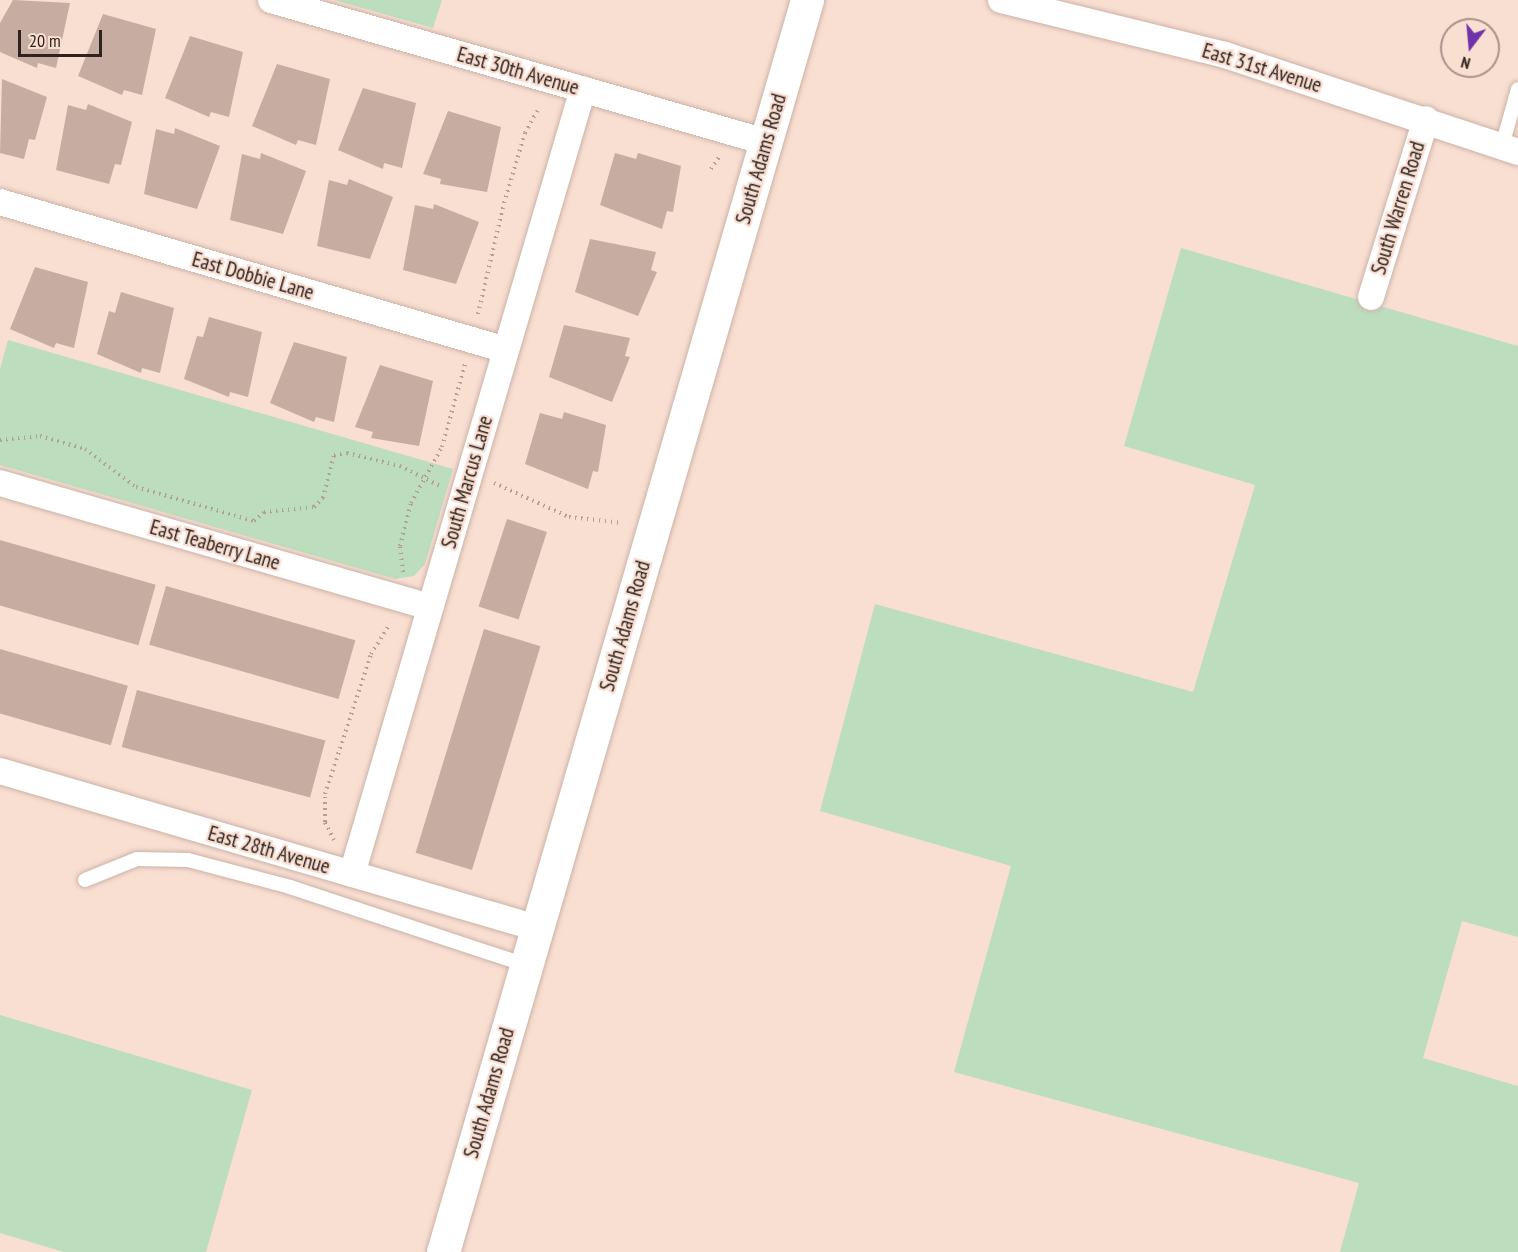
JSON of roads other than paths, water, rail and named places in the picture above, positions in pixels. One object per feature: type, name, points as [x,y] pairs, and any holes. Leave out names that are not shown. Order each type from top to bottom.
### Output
[{"type":"street","name":"East 30th Avenue","points":[[271,0],[766,142]]},
{"type":"street","name":"South Adams Road","points":[[443,1252],[807,0]]},
{"type":"street","name":"East 31st Avenue","points":[[1001,0],[1225,55],[1426,119],[1510,149]]},
{"type":"street","name":"South Marcus Lane","points":[[352,874],[583,89]]},
{"type":"street","name":"South Warren Road","points":[[1371,297],[1426,119]]},
{"type":"street","name":"East Dobbie Lane","points":[[0,202],[506,350]]},
{"type":"street","name":"East Teaberry Lane","points":[[0,483],[431,607]]},
{"type":"street","name":"East 28th Avenue","points":[[0,771],[537,928]]},
{"type":"lane","points":[[1510,149],[1518,89]]},
{"type":"lane","points":[[85,880],[136,859],[188,860],[290,887],[526,965]]}]
